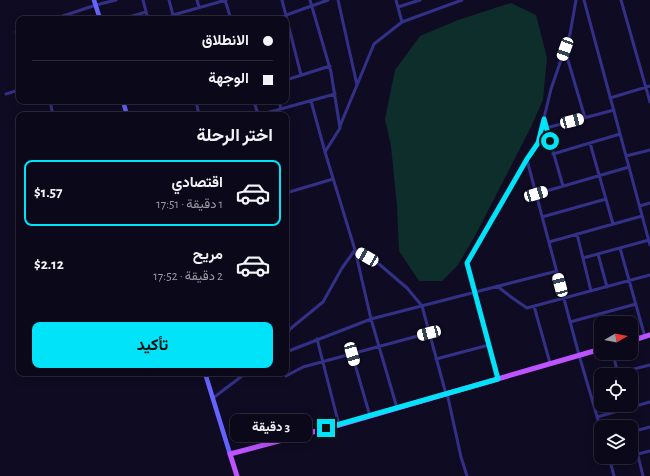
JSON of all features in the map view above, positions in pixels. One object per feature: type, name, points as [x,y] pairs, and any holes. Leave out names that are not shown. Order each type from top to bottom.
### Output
[{"type":"main road","points":[[95,3],[99,16]]},
{"type":"main road","points":[[230,454],[339,425],[594,351]]},
{"type":"main road","points":[[206,376],[237,476]]},
{"type":"street","points":[[62,16],[95,3],[116,0]]},
{"type":"street","points":[[142,0],[147,16]]},
{"type":"street","points":[[169,0],[173,15],[225,0],[230,16]]},
{"type":"street","points":[[197,0],[199,7]]},
{"type":"street","points":[[282,0],[286,15],[328,0]]},
{"type":"street","points":[[310,0],[330,66],[340,128]]},
{"type":"street","points":[[338,0],[357,86]]},
{"type":"street","points":[[396,0],[402,22]]},
{"type":"street","points":[[398,7],[420,0]]},
{"type":"street","points":[[325,152],[340,128],[374,44],[402,22],[462,0]]},
{"type":"street","points":[[498,379],[467,263],[527,159],[538,143],[551,89],[570,34],[576,0]]},
{"type":"street","points":[[584,0],[650,245]]},
{"type":"street","points":[[621,0],[648,87],[650,102]]},
{"type":"street","points":[[132,16],[146,12]]},
{"type":"street","points":[[289,26],[301,75]]},
{"type":"street","points":[[565,49],[585,118]]},
{"type":"street","points":[[289,79],[330,66]]},
{"type":"street","points":[[610,98],[648,87]]},
{"type":"street","points":[[6,94],[16,91]]},
{"type":"street","points":[[270,112],[335,94]]},
{"type":"street","points":[[311,101],[354,250],[371,319],[397,408]]},
{"type":"street","points":[[280,104],[281,109]]},
{"type":"street","points":[[546,128],[614,110]]},
{"type":"street","points":[[544,119],[562,186]]},
{"type":"street","points":[[554,154],[620,134]]},
{"type":"street","points":[[590,143],[613,224]]},
{"type":"street","points":[[626,156],[650,150]]},
{"type":"street","points":[[527,159],[570,322],[598,420]]},
{"type":"street","points":[[536,194],[629,167]]},
{"type":"street","points":[[289,192],[333,179]]},
{"type":"street","points":[[542,217],[606,199]]},
{"type":"street","points":[[640,206],[650,203]]},
{"type":"street","points":[[549,242],[642,216]]},
{"type":"street","points":[[577,234],[591,291]]},
{"type":"street","points":[[583,258],[649,240]]},
{"type":"street","points":[[620,248],[647,336]]},
{"type":"street","points":[[354,250],[379,264],[407,288],[422,306],[467,476]]},
{"type":"street","points":[[289,331],[323,302],[354,250]]},
{"type":"street","points":[[598,254],[607,287]]},
{"type":"street","points":[[289,351],[371,319],[557,271]]},
{"type":"street","points":[[497,286],[527,308],[650,275]]},
{"type":"street","points":[[570,322],[636,304]]},
{"type":"street","points":[[534,306],[550,364]]},
{"type":"street","points":[[289,374],[303,367],[429,333]]},
{"type":"street","points":[[317,339],[339,425]]},
{"type":"street","points":[[436,359],[489,345]]},
{"type":"street","points":[[352,354],[370,416]]},
{"type":"street","points":[[638,368],[650,365]]},
{"type":"street","points":[[213,398],[242,376]]},
{"type":"street","points":[[638,405],[650,402]]},
{"type":"street","points":[[597,417],[612,412]]},
{"type":"street","points":[[638,430],[650,427]]},
{"type":"street","points":[[643,476],[638,454],[650,451]]},
{"type":"street","points":[[611,464],[614,476]]},
{"type":"green space","points":[[511,3],[536,15],[547,58],[543,100],[530,129],[476,234],[458,265],[442,281],[419,281],[399,251],[397,206],[391,146],[385,119],[395,70],[420,36],[458,20]]},
{"type":"route","points":[[326,428],[498,379],[467,263],[527,159],[538,143],[544,119],[550,141]]}]
